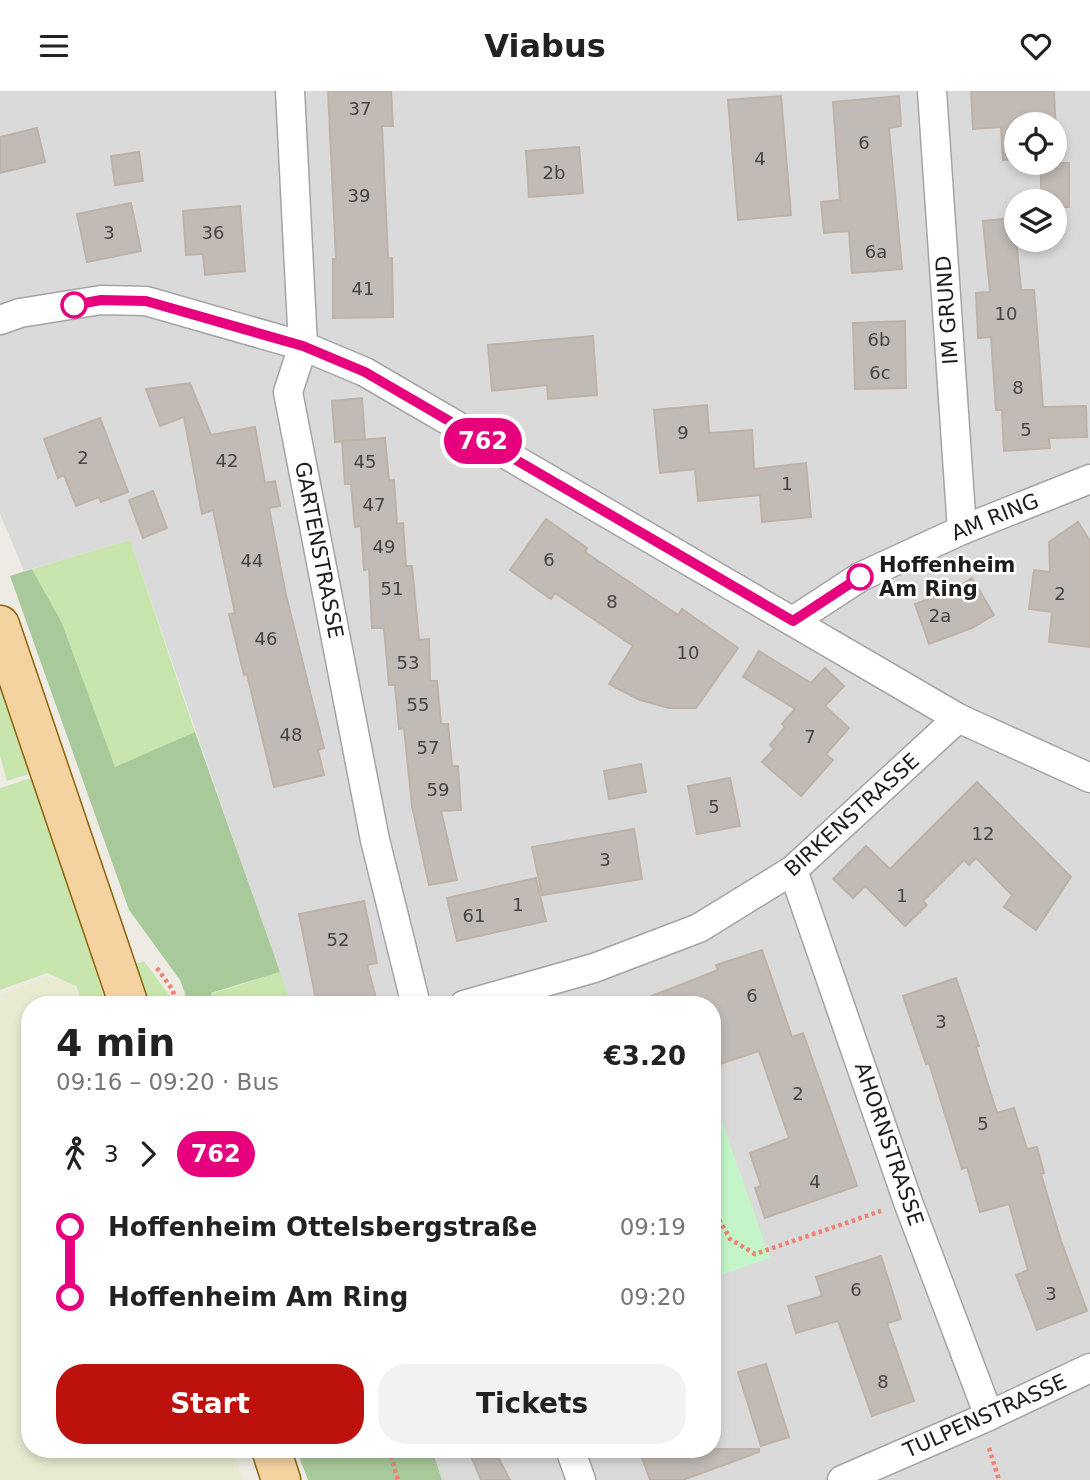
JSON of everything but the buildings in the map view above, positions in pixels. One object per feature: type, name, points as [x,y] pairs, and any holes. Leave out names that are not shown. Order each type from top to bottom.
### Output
[{"type":"main road","points":[[0,625],[126,996]]},
{"type":"main road","points":[[274,1458],[281,1480]]},
{"type":"street","name":"GARTENSTRASSE","points":[[290,91],[303,346],[288,392],[374,840],[414,996]]},
{"type":"street","name":"IM GRUND","points":[[932,91],[962,530]]},
{"type":"street","points":[[0,320],[20,313],[101,300],[146,301],[303,346],[365,372],[958,719],[1090,778]]},
{"type":"street","name":"AM RING","points":[[793,621],[860,577],[962,530],[1090,479]]},
{"type":"street","name":"BIRKENSTRASSE","points":[[496,996],[594,968],[699,928],[793,870],[958,719]]},
{"type":"street","name":"AHORNSTRASSE","points":[[793,870],[908,1202],[989,1416]]},
{"type":"street","name":"TULPENSTRASSE","points":[[842,1480],[989,1416],[1090,1368]]},
{"type":"street","points":[[573,1458],[581,1480]]},
{"type":"path","points":[[721,1223],[730,1239],[755,1254],[908,1202]]},
{"type":"path","points":[[392,1458],[398,1480]]},
{"type":"shaded area","points":[[0,91],[1090,91],[1090,1480],[442,1480],[435,1458],[721,1458],[721,996],[287,996],[130,540],[24,571],[0,514]]},
{"type":"green space","points":[[130,540],[195,732],[115,768],[62,623],[32,569]]},
{"type":"green space","points":[[32,569],[62,623],[115,767],[195,732],[280,972],[211,993],[212,996],[186,996],[180,980],[129,910],[10,576]]},
{"type":"green space","points":[[0,673],[35,772],[7,781],[0,756]]},
{"type":"green space","points":[[34,777],[103,996],[80,996],[76,986],[47,973],[0,990],[0,788]]},
{"type":"green space","points":[[144,961],[170,996],[146,996],[136,964]]},
{"type":"green space","points":[[280,972],[288,996],[212,996]]},
{"type":"green space","points":[[48,976],[74,984],[78,996],[21,996],[21,1458],[235,1458],[243,1480],[0,1480],[0,995]]},
{"type":"green space","points":[[721,1119],[770,1258],[721,1275]]},
{"type":"green space","points":[[299,1458],[435,1458],[442,1480],[308,1480]]},
{"type":"bus line","name":"762","points":[[74,305],[101,300],[146,301],[303,346],[365,372],[793,621],[860,577]]},
{"type":"place","name":"Hoffenheim Am Ring","points":[[860,577]]}]
